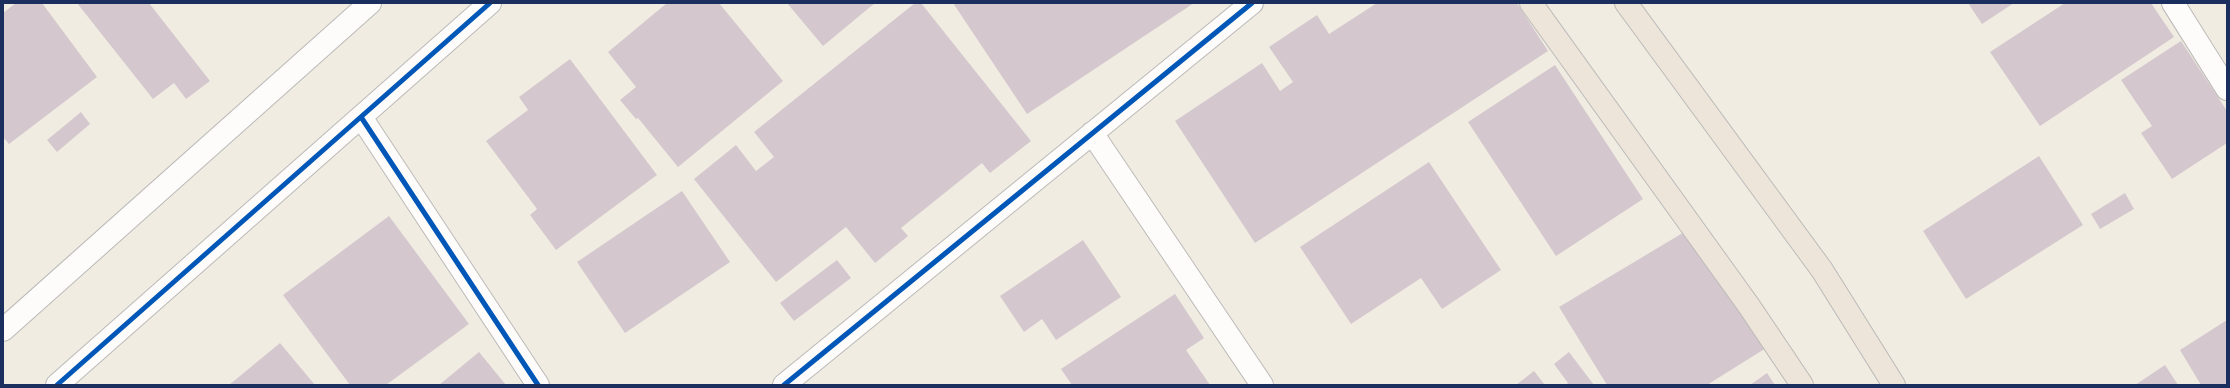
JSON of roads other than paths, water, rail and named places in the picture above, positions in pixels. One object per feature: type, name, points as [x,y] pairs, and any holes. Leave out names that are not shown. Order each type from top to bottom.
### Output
[{"type":"main road","points":[[1531,3],[1750,306],[1802,385]]},
{"type":"main road","points":[[1626,3],[1822,270],[1894,385]]},
{"type":"street","points":[[3,330],[370,3]]},
{"type":"street","points":[[57,385],[490,3]]},
{"type":"street","points":[[784,385],[1252,3]]},
{"type":"street","points":[[2173,3],[2227,89]]},
{"type":"street","points":[[361,117],[538,385]]},
{"type":"street","points":[[1092,133],[1262,385]]}]
